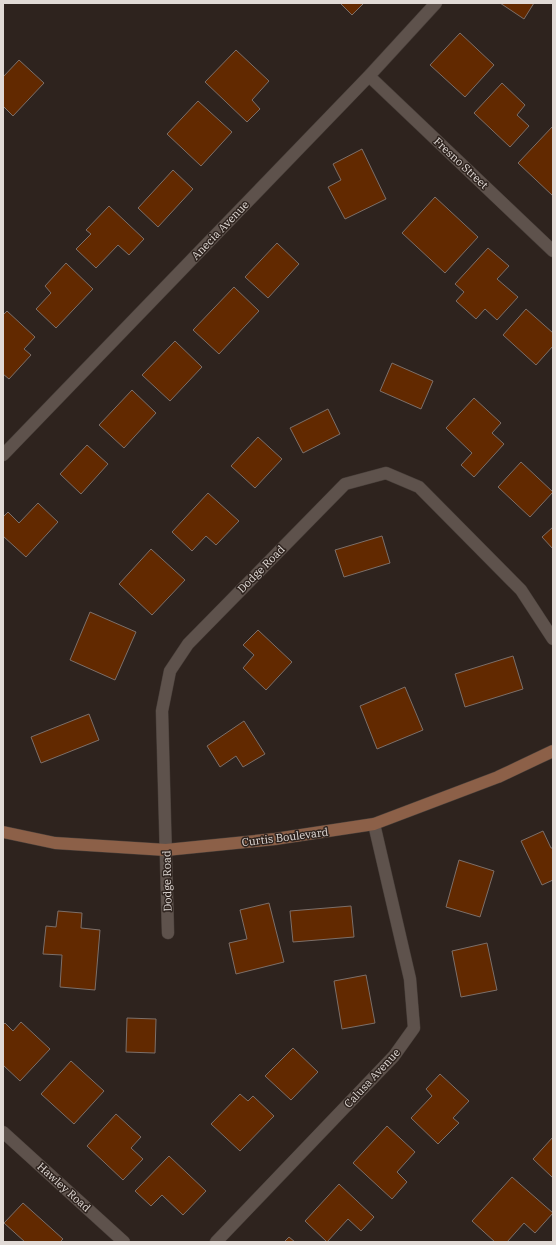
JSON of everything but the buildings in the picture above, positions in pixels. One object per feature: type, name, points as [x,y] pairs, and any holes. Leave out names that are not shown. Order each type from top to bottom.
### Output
[{"type":"street","name":"Anecia Avenue","points":[[3,455],[369,76],[436,3]]},
{"type":"street","name":"Fresno Street","points":[[369,76],[553,251]]},
{"type":"street","name":"Dodge Road","points":[[168,934],[162,711],[170,671],[188,644],[345,484],[386,473],[419,487],[521,590],[553,639]]},
{"type":"street","name":"Curtis Boulevard","points":[[3,832],[55,844],[166,850],[275,839],[374,824],[498,777],[553,751]]},
{"type":"street","name":"Calusa Avenue","points":[[216,1242],[394,1056],[414,1028],[410,979],[374,824]]},
{"type":"street","name":"Hawley Road","points":[[3,1132],[124,1242]]}]
